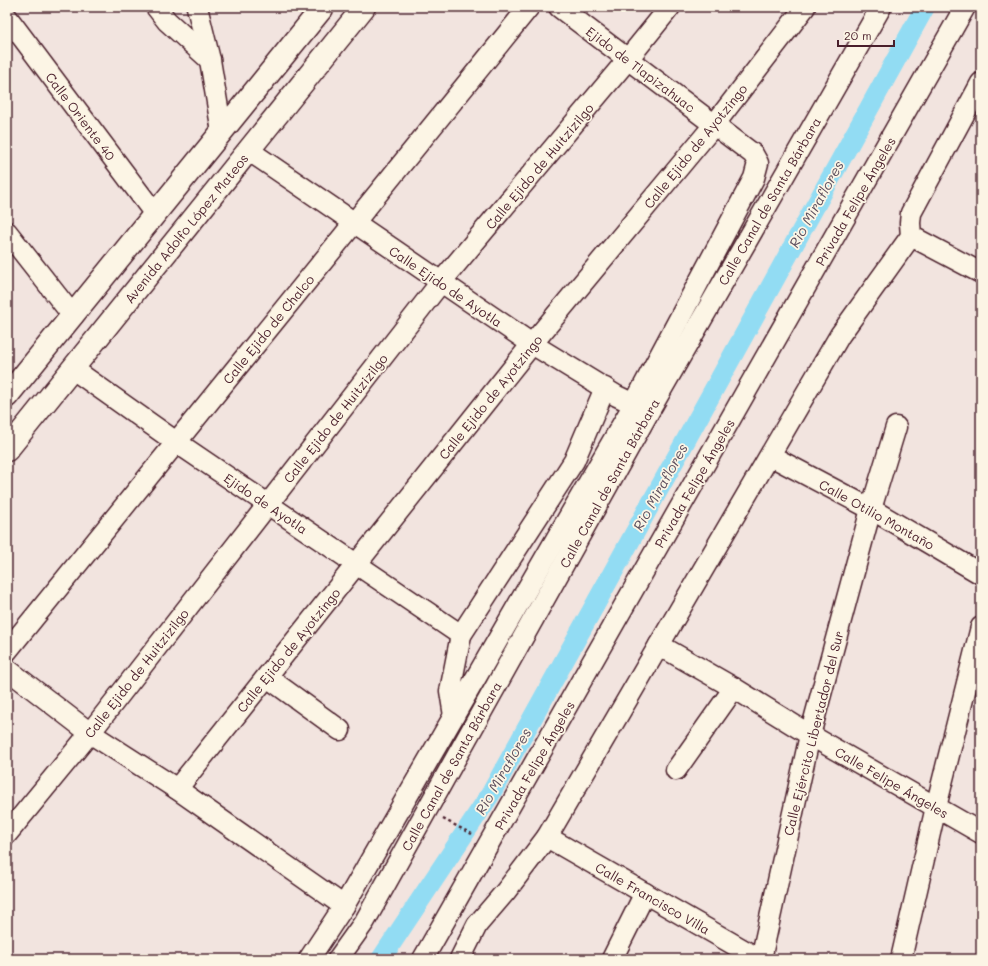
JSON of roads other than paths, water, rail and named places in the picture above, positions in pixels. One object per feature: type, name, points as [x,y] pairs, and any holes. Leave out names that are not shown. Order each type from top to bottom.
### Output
[{"type":"main road","points":[[7,396],[323,7]]},
{"type":"main road","name":"Avenida Adolfo López Mateos","points":[[7,450],[364,7]]},
{"type":"street","points":[[156,7],[167,20],[210,60]]},
{"type":"street","points":[[197,7],[210,60],[222,132]]},
{"type":"street","name":"Calle Ejido de Chalco","points":[[7,651],[529,7]]},
{"type":"street","name":"Ejido de Tlapizahuac","points":[[559,7],[753,154],[758,163],[754,178],[642,406]]},
{"type":"street","name":"Calle Ejido de Huitzizilgo","points":[[7,834],[90,733],[441,282],[628,60],[670,7]]},
{"type":"street","name":"Calle Ejido de Ayotzingo","points":[[178,789],[532,344],[714,125],[805,7]]},
{"type":"street","name":"Calle Canal de Santa Bárbara","points":[[338,959],[365,921],[427,810],[642,406],[881,7]]},
{"type":"street","name":"Privada Felipe Ángeles","points":[[423,959],[965,7]]},
{"type":"street","name":"Calle Oriente 40","points":[[7,17],[155,214]]},
{"type":"street","points":[[460,959],[477,925],[506,891],[547,837],[771,456],[840,335],[911,236],[911,213],[974,113],[981,83]]},
{"type":"street","name":"Calle Ejido de Ayotla","points":[[248,150],[532,344],[616,396],[642,406]]},
{"type":"street","points":[[7,232],[73,316]]},
{"type":"street","points":[[911,236],[981,273]]},
{"type":"street","name":"Ejido de Ayotla","points":[[72,369],[176,442],[461,635]]},
{"type":"street","points":[[454,716],[450,692],[461,635],[574,461],[605,388]]},
{"type":"street","points":[[309,959],[344,906],[454,716],[642,406]]},
{"type":"street","name":"Calle Ejército Libertador del Sur","points":[[760,959],[810,735],[871,509],[896,427]]},
{"type":"street","name":"Calle Otilio Montaño","points":[[771,456],[871,509],[981,574]]},
{"type":"street","points":[[901,959],[936,807],[981,628]]},
{"type":"street","name":"Calle Felipe Ángeles","points":[[659,645],[734,688],[810,735],[981,833]]},
{"type":"street","points":[[7,669],[90,733],[178,789],[344,906]]},
{"type":"street","points":[[267,677],[340,730]]},
{"type":"street","points":[[676,770],[734,688]]},
{"type":"street","name":"Calle Francisco Villa","points":[[547,837],[760,959]]},
{"type":"street","points":[[612,959],[645,893]]},
{"type":"waterway","name":"Rio Miraflores","points":[[381,959],[490,795],[925,7]]}]
